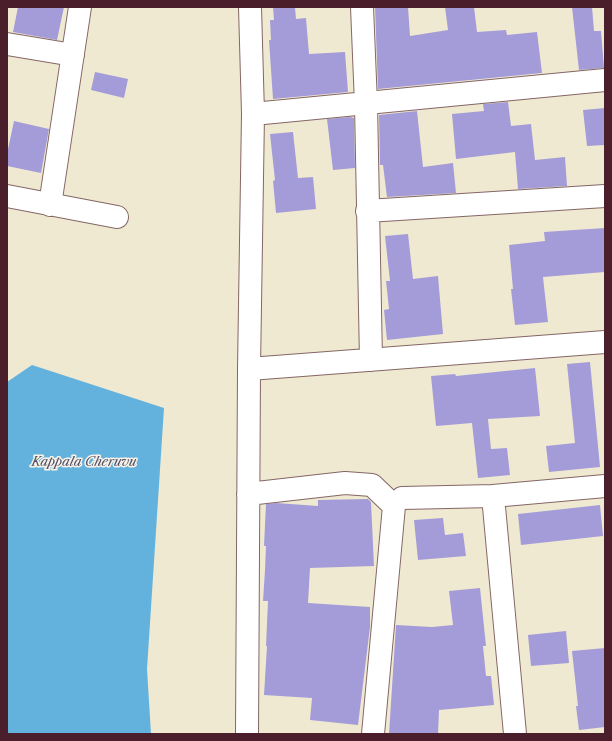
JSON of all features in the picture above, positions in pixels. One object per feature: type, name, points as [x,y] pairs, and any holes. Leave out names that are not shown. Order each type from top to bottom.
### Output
[{"type":"street","points":[[50,205],[80,7]]},
{"type":"street","points":[[247,734],[249,369],[253,114],[250,7]]},
{"type":"street","points":[[362,7],[366,104],[371,360]]},
{"type":"street","points":[[7,44],[73,55]]},
{"type":"street","points":[[253,114],[605,80]]},
{"type":"street","points":[[7,196],[117,217]]},
{"type":"street","points":[[368,210],[605,196]]},
{"type":"street","points":[[249,369],[605,342]]},
{"type":"street","points":[[248,494],[345,483],[372,485],[394,506],[373,734]]},
{"type":"street","points":[[402,498],[493,496],[605,486]]},
{"type":"street","points":[[493,496],[515,734]]},
{"type":"water","name":"Kappala Cheruvu","points":[[32,365],[164,408],[147,669],[151,734],[7,734],[7,382]]},
{"type":"building","points":[[18,7],[64,7],[57,40],[13,32]]},
{"type":"building","points":[[273,7],[295,7],[296,19],[306,18],[309,54],[345,52],[348,92],[273,99],[269,40],[271,40],[270,20],[274,20]]},
{"type":"building","points":[[375,7],[408,7],[410,36],[448,30],[445,7],[474,7],[477,32],[506,30],[507,35],[537,32],[542,73],[378,89]]},
{"type":"building","points":[[572,7],[592,7],[594,31],[601,31],[604,68],[579,70]]},
{"type":"building","points":[[95,72],[128,79],[124,98],[91,90]]},
{"type":"building","points":[[508,102],[511,126],[531,124],[535,160],[565,157],[567,186],[518,189],[515,152],[456,159],[452,114],[484,111],[483,104]]},
{"type":"building","points":[[605,108],[605,145],[587,146],[583,110]]},
{"type":"building","points":[[417,111],[423,167],[453,163],[456,193],[387,197],[383,165],[380,165],[379,115]]},
{"type":"building","points":[[354,118],[355,168],[333,170],[327,119]]},
{"type":"building","points":[[14,121],[49,129],[41,173],[7,166],[7,154]]},
{"type":"building","points":[[293,132],[298,178],[313,177],[316,209],[276,213],[273,181],[275,180],[270,134]]},
{"type":"building","points":[[605,228],[605,272],[543,277],[548,322],[515,325],[511,289],[513,289],[509,245],[545,241],[544,232]]},
{"type":"building","points":[[408,234],[413,279],[438,276],[443,334],[387,340],[384,310],[389,309],[386,281],[390,281],[385,236]]},
{"type":"building","points":[[590,362],[600,467],[549,472],[546,446],[575,443],[567,364]]},
{"type":"building","points":[[535,368],[540,416],[488,419],[491,449],[507,448],[510,475],[478,478],[472,423],[436,426],[431,376],[455,374],[456,376]]},
{"type":"building","points":[[368,499],[371,502],[374,566],[310,568],[308,603],[370,607],[370,627],[358,725],[310,720],[312,698],[264,695],[268,601],[263,601],[266,546],[264,546],[266,504],[276,503],[318,506],[318,500]]},
{"type":"building","points":[[600,505],[603,536],[521,545],[518,514]]},
{"type":"building","points":[[443,518],[445,535],[463,533],[466,556],[418,560],[414,520]]},
{"type":"building","points":[[480,588],[486,646],[483,646],[486,676],[491,676],[494,705],[439,710],[438,734],[389,734],[396,625],[432,627],[453,625],[449,591]]},
{"type":"building","points":[[566,631],[569,663],[531,666],[528,635]]},
{"type":"building","points":[[605,648],[605,727],[579,730],[572,651]]}]
